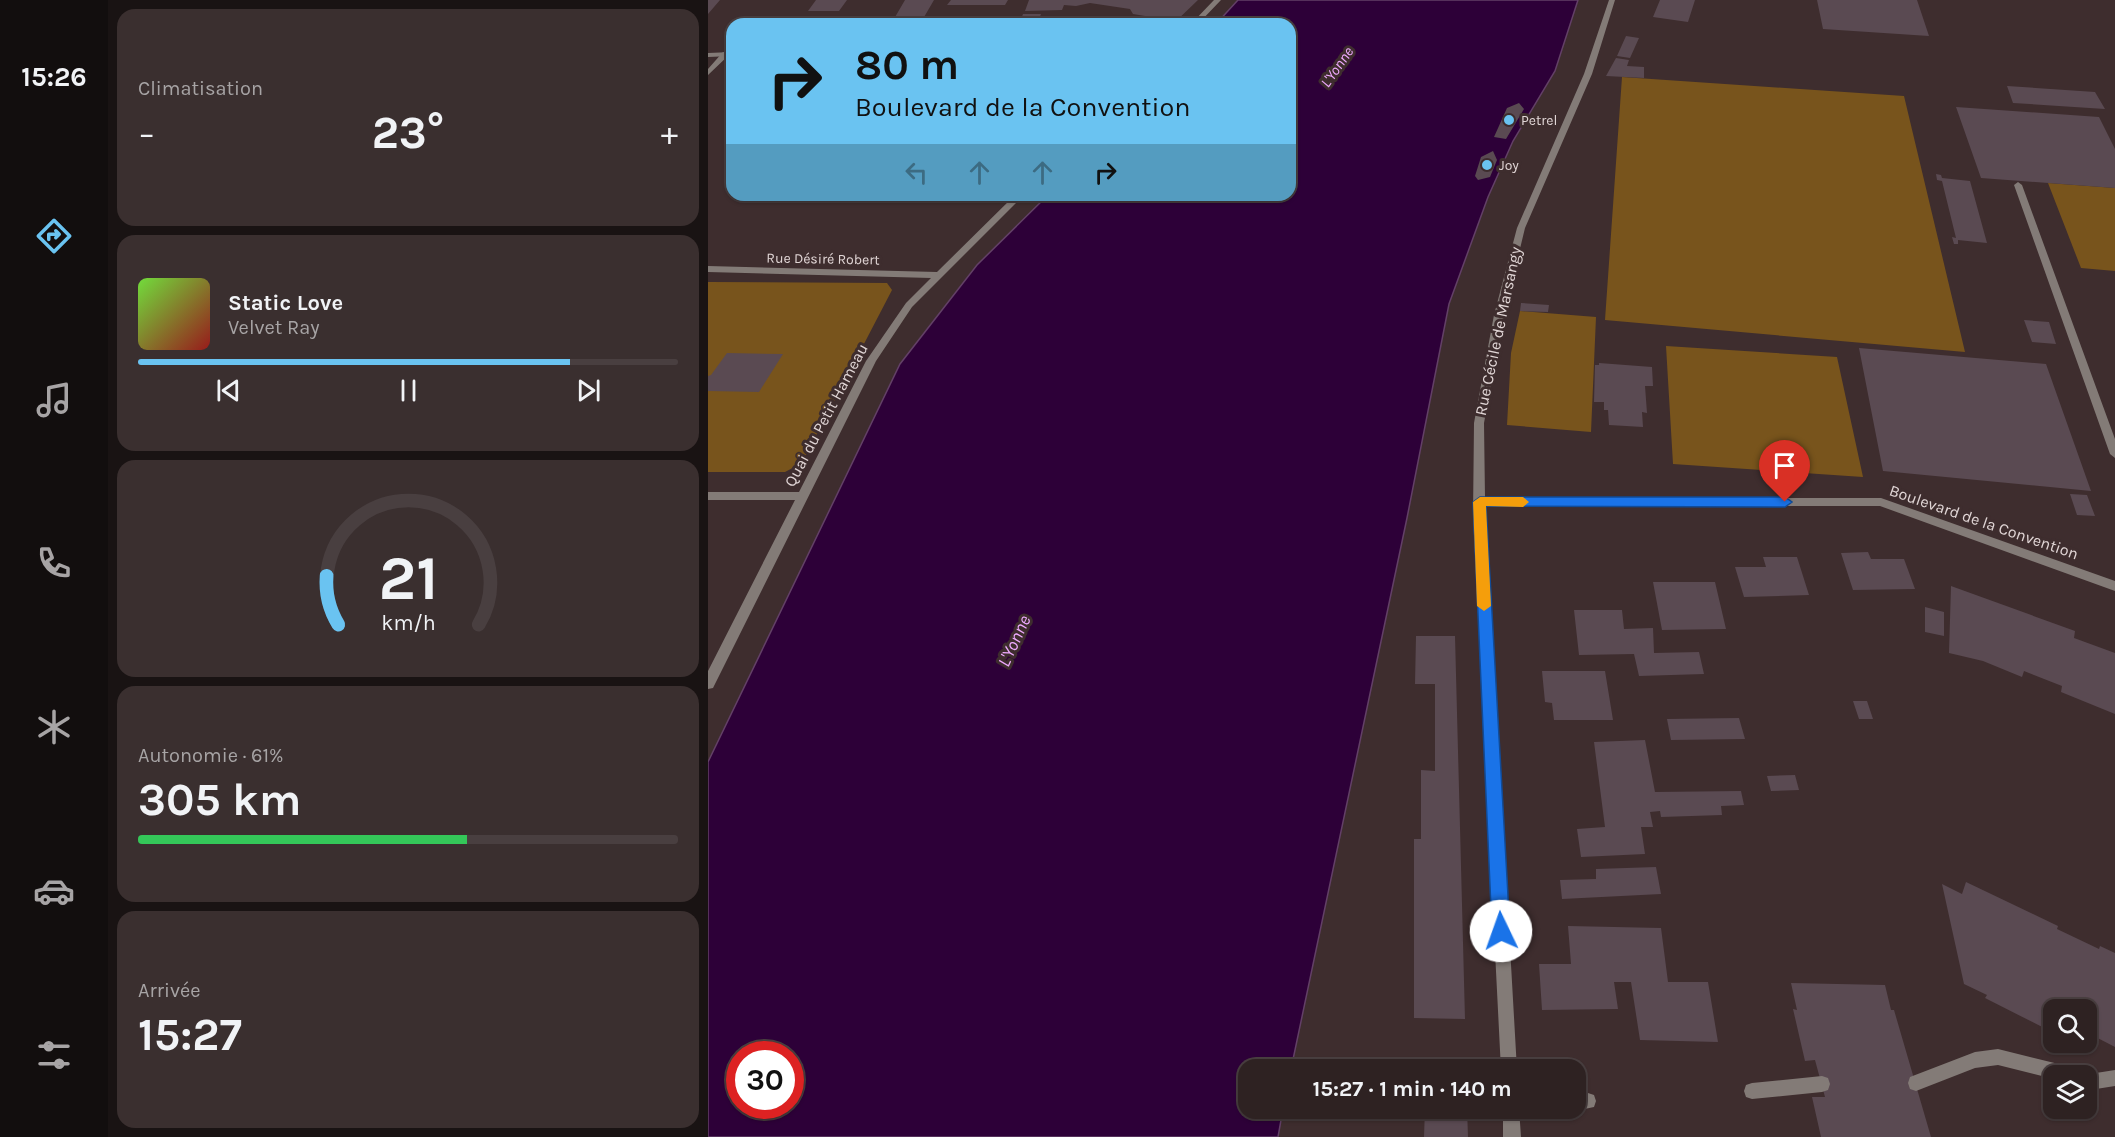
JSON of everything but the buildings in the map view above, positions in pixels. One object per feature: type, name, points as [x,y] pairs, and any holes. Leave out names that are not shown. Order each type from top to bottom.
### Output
[{"type":"street","points":[[1200,18],[1218,0]]},
{"type":"street","name":"Rue Cécile de Marsangy","points":[[1508,1059],[1480,502],[1479,423],[1499,315],[1521,228],[1588,74],[1612,0]]},
{"type":"street","points":[[708,55],[726,54]]},
{"type":"street","points":[[708,73],[726,57]]},
{"type":"street","points":[[2018,185],[2115,454]]},
{"type":"street","name":"Quai du Petit Hameau","points":[[708,684],[872,361],[909,305],[1014,201]]},
{"type":"street","name":"Rue Désiré Robert","points":[[708,269],[938,275]]},
{"type":"street","points":[[708,496],[802,496]]},
{"type":"street","name":"Boulevard de la Convention","points":[[1480,502],[1881,502],[2115,586]]},
{"type":"street","points":[[1916,1083],[1976,1060],[1998,1057],[2043,1068]]},
{"type":"street","points":[[2097,1081],[2115,1078]]},
{"type":"street","points":[[1752,1091],[1822,1084]]},
{"type":"street","points":[[1511,1119],[1512,1137]]},
{"type":"shaded area","points":[[1622,77],[1904,96],[1965,352],[1605,320]]},
{"type":"shaded area","points":[[2048,183],[2115,188],[2115,271],[2081,268]]},
{"type":"shaded area","points":[[708,282],[887,283],[892,290],[802,463],[785,472],[708,472]]},
{"type":"shaded area","points":[[1520,311],[1596,317],[1591,432],[1507,425],[1511,353]]},
{"type":"shaded area","points":[[1666,346],[1837,357],[1863,477],[1673,464]]},
{"type":"water","name":"L'Yonne","points":[[1238,0],[1578,0],[1555,71],[1513,141],[1488,197],[1449,304],[1407,518],[1293,1059],[1238,1059],[1238,1119],[1281,1119],[1278,1137],[708,1137],[708,762],[900,364],[977,265],[1042,201],[1296,201],[1296,18],[1222,18]]},
{"type":"slow traffic","points":[[1484,606],[1480,502],[1523,502]]},
{"type":"place","name":"Petrel","points":[[1509,120]]},
{"type":"place","name":"Joy","points":[[1487,165]]},
{"type":"route","points":[[1501,931],[1480,502],[1785,502]]}]
